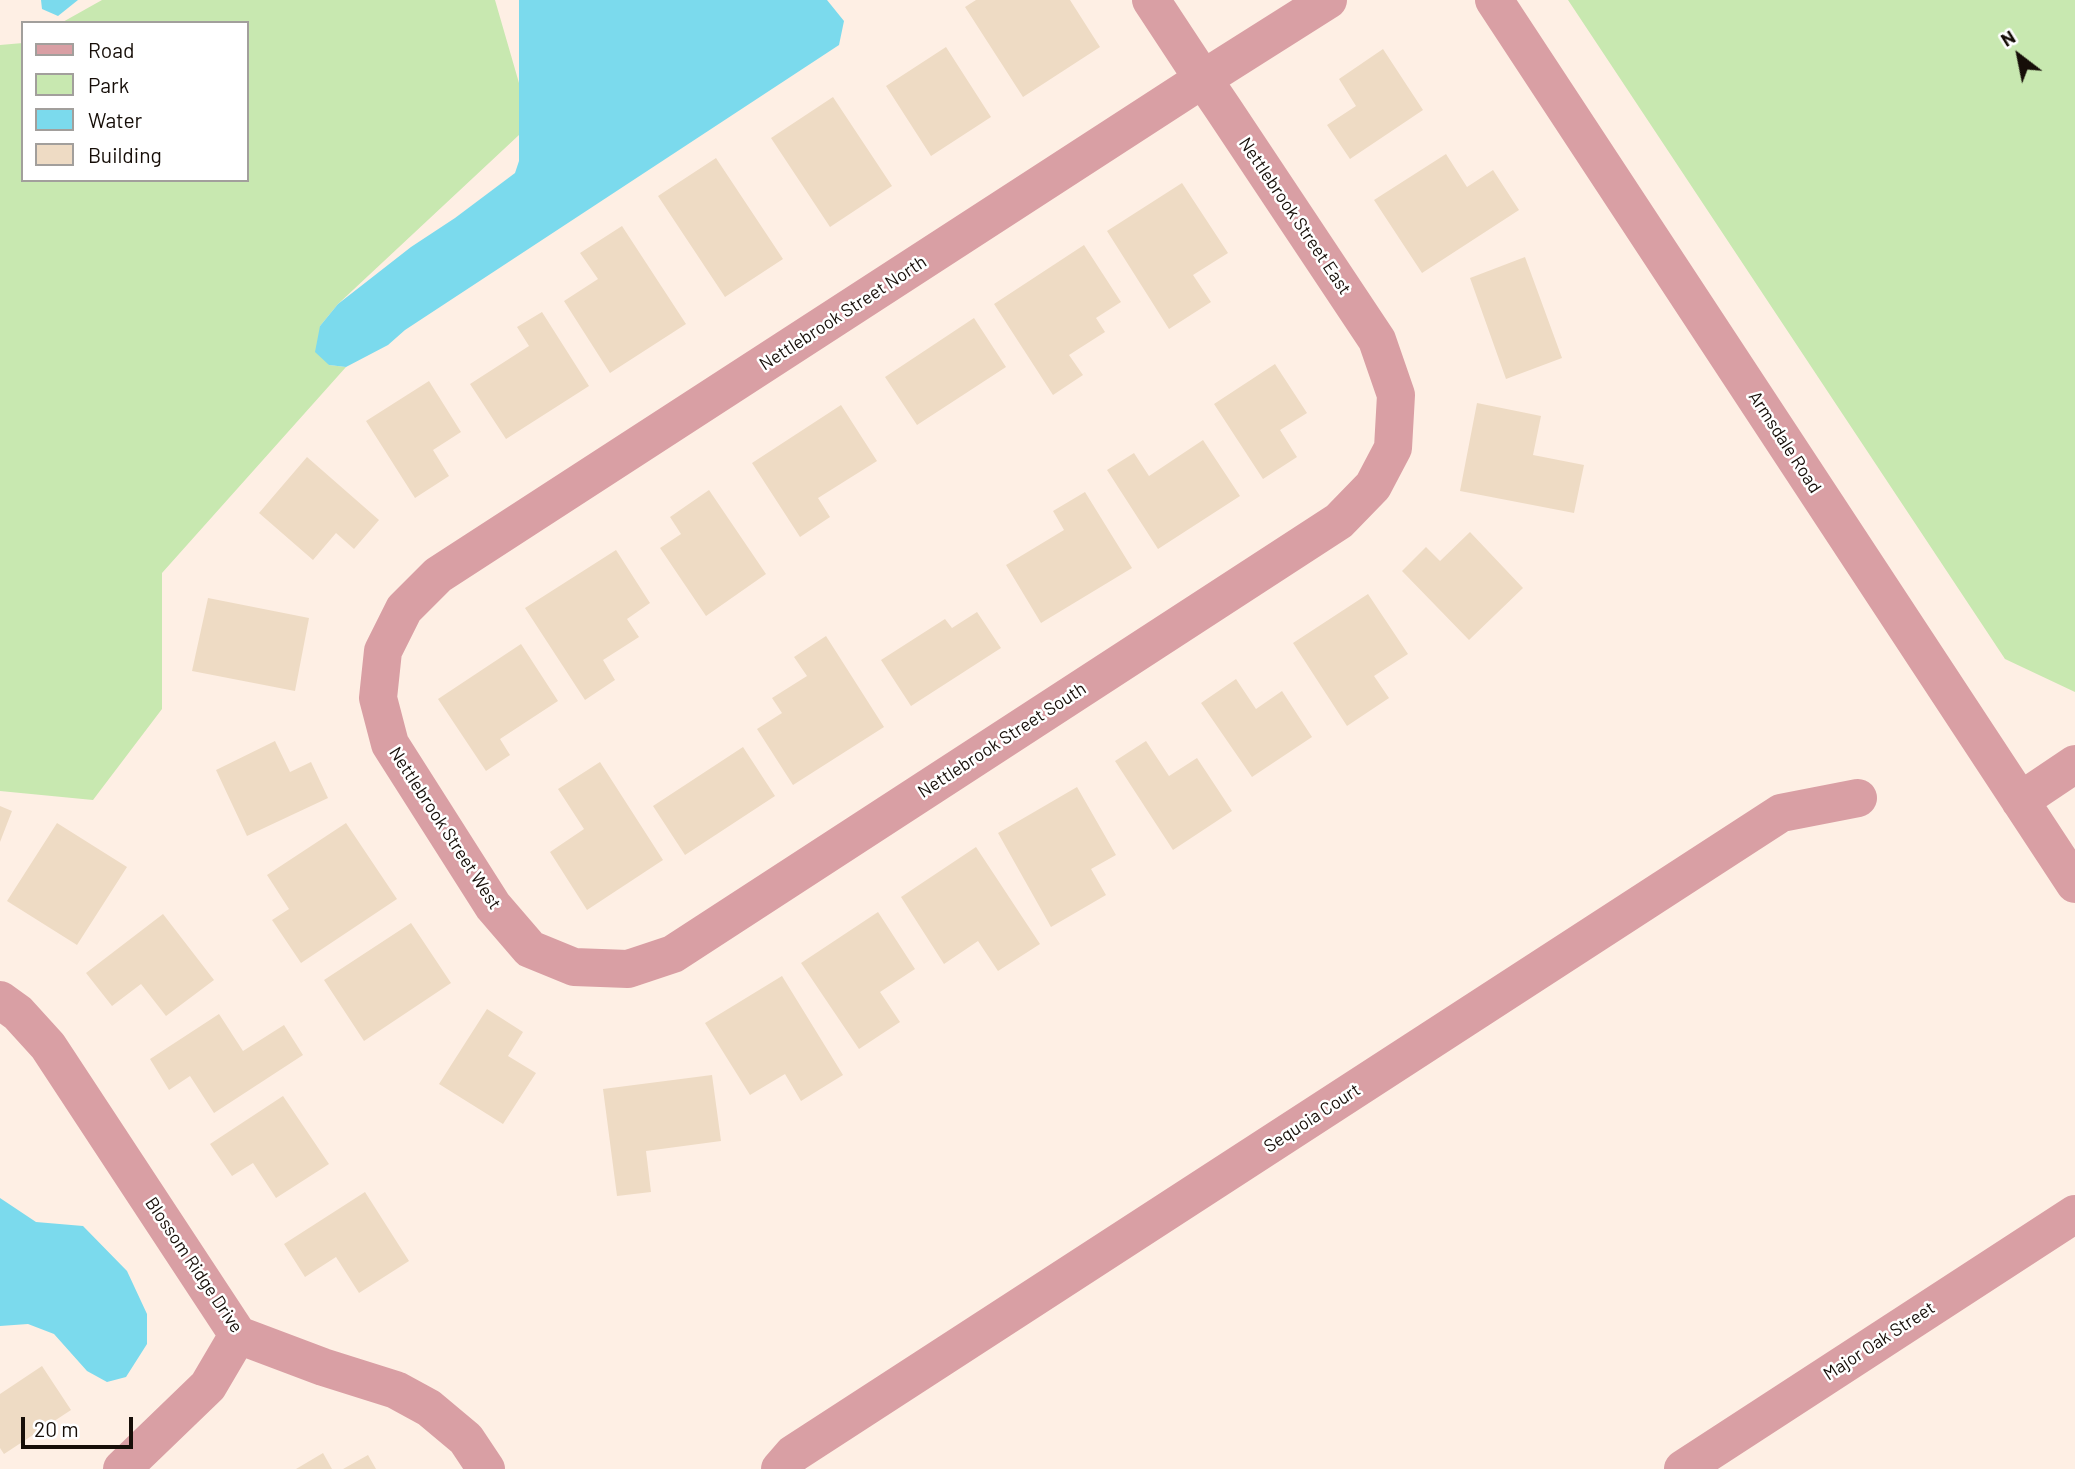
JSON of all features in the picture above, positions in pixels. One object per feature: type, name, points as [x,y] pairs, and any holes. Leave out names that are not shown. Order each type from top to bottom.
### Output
[{"type":"street","name":"Nettlebrook Street East","points":[[1151,0],[1377,340],[1396,395],[1393,448]]},
{"type":"street","name":"Nettlebrook Street North","points":[[383,651],[404,609],[438,575],[1328,0]]},
{"type":"street","name":"Armsdale Road","points":[[1494,0],[2075,884]]},
{"type":"street","name":"Nettlebrook Street South","points":[[574,967],[628,969],[673,954],[1339,521],[1373,486],[1393,448]]},
{"type":"street","name":"Nettlebrook Street West","points":[[383,651],[378,698],[390,744],[493,906],[530,949],[574,967]]},
{"type":"street","points":[[2020,801],[2075,764]]},
{"type":"street","name":"Sequoia Court","points":[[780,1469],[793,1454],[1781,813],[1858,798]]},
{"type":"street","name":"Blossom Ridge Drive","points":[[0,1000],[18,1013],[48,1046],[237,1335],[323,1367],[396,1390],[429,1408],[466,1438],[486,1469]]},
{"type":"street","name":"Major Oak Street","points":[[1683,1469],[2075,1214]]},
{"type":"street","points":[[122,1469],[208,1386],[237,1335]]},
{"type":"green space","points":[[102,0],[495,0],[519,83],[519,135],[338,304],[320,326],[329,365],[346,367],[162,573],[162,709],[93,800],[0,791],[0,45],[21,43],[21,182],[248,182],[248,21],[65,21]]},
{"type":"green space","points":[[1568,0],[2075,0],[2075,692],[2005,659]]},
{"type":"water","points":[[41,0],[78,0],[58,16],[42,9]]},
{"type":"water","points":[[519,0],[827,0],[844,21],[839,45],[405,330],[388,345],[346,367],[329,365],[315,352],[320,326],[338,304],[411,247],[515,173],[519,161]]},
{"type":"water","points":[[0,1198],[36,1222],[83,1226],[127,1271],[147,1314],[147,1344],[126,1377],[107,1382],[87,1371],[54,1334],[28,1324],[0,1326]]},
{"type":"building","points":[[976,0],[1070,0],[1100,47],[1023,97],[965,7]]},
{"type":"building","points":[[946,47],[991,117],[931,156],[886,86]]},
{"type":"building","points":[[1383,49],[1423,110],[1350,159],[1327,125],[1356,106],[1339,79]]},
{"type":"building","points":[[833,97],[892,186],[830,227],[771,138]]},
{"type":"building","points":[[1446,154],[1467,187],[1493,170],[1519,210],[1422,273],[1374,200]]},
{"type":"building","points":[[716,158],[783,259],[725,297],[658,196]]},
{"type":"building","points":[[1182,183],[1228,253],[1193,275],[1211,302],[1169,329],[1107,231]]},
{"type":"building","points":[[622,226],[686,324],[610,373],[564,301],[598,279],[580,253]]},
{"type":"building","points":[[1084,245],[1121,302],[1096,318],[1105,332],[1069,355],[1083,375],[1053,395],[994,304]]},
{"type":"building","points":[[1525,257],[1562,358],[1506,379],[1470,278]]},
{"type":"building","points":[[542,312],[589,386],[506,439],[470,384],[529,346],[517,327]]},
{"type":"building","points":[[974,318],[1006,367],[917,425],[885,377]]},
{"type":"building","points":[[1275,364],[1307,413],[1280,430],[1297,457],[1263,479],[1214,404]]},
{"type":"building","points":[[429,381],[461,432],[433,450],[449,476],[415,498],[366,421]]},
{"type":"building","points":[[1477,403],[1541,416],[1533,455],[1584,465],[1574,513],[1460,491]]},
{"type":"building","points":[[841,405],[877,461],[818,498],[830,517],[800,537],[752,463]]},
{"type":"building","points":[[1203,440],[1240,496],[1158,549],[1107,470],[1134,453],[1149,476]]},
{"type":"building","points":[[307,457],[379,520],[354,549],[336,533],[313,560],[259,513]]},
{"type":"building","points":[[709,490],[766,574],[706,616],[660,548],[681,534],[670,517]]},
{"type":"building","points":[[1085,492],[1132,568],[1041,623],[1006,565],[1064,530],[1053,511]]},
{"type":"building","points":[[1470,532],[1523,588],[1469,640],[1402,571],[1426,547],[1440,561]]},
{"type":"building","points":[[616,550],[650,603],[627,619],[639,637],[603,660],[615,680],[585,700],[525,608]]},
{"type":"building","points":[[1368,594],[1408,654],[1374,676],[1389,698],[1347,726],[1293,643]]},
{"type":"building","points":[[208,598],[309,618],[295,691],[192,671]]},
{"type":"building","points":[[977,612],[1001,648],[911,706],[881,660],[945,619],[952,628]]},
{"type":"building","points":[[826,636],[884,727],[793,785],[757,729],[782,713],[772,698],[807,676],[794,657]]},
{"type":"building","points":[[521,644],[558,701],[500,739],[510,755],[486,771],[438,699]]},
{"type":"building","points":[[1236,679],[1256,709],[1282,691],[1312,737],[1252,777],[1201,703]]},
{"type":"building","points":[[275,741],[290,772],[311,762],[328,798],[247,836],[216,770]]},
{"type":"building","points":[[1146,741],[1169,776],[1197,758],[1232,811],[1173,850],[1115,761]]},
{"type":"building","points":[[743,747],[775,796],[685,855],[653,806]]},
{"type":"building","points":[[600,762],[663,860],[587,910],[550,852],[584,829],[558,789]]},
{"type":"building","points":[[1077,787],[1116,855],[1091,869],[1106,895],[1051,927],[998,833]]},
{"type":"building","points":[[0,806],[12,811],[0,842]]},
{"type":"building","points":[[57,823],[127,867],[77,945],[7,901]]},
{"type":"building","points":[[346,823],[397,899],[301,963],[272,920],[289,909],[267,875]]},
{"type":"building","points":[[976,847],[1040,944],[998,971],[978,941],[944,964],[901,897]]},
{"type":"building","points":[[878,912],[915,969],[880,992],[900,1022],[859,1049],[801,963]]},
{"type":"building","points":[[163,914],[214,980],[166,1016],[141,984],[112,1006],[86,973]]},
{"type":"building","points":[[411,923],[451,983],[364,1041],[324,980]]},
{"type":"building","points":[[782,976],[843,1075],[801,1101],[785,1074],[750,1095],[705,1023]]},
{"type":"building","points":[[487,1009],[523,1032],[508,1056],[536,1073],[503,1124],[439,1084]]},
{"type":"building","points":[[219,1014],[243,1051],[284,1025],[303,1055],[214,1113],[190,1076],[169,1090],[150,1059]]},
{"type":"building","points":[[712,1075],[721,1141],[646,1151],[651,1192],[617,1196],[603,1089]]},
{"type":"building","points":[[283,1096],[329,1164],[276,1198],[253,1163],[232,1176],[210,1144]]},
{"type":"building","points":[[365,1192],[409,1261],[359,1293],[336,1257],[305,1277],[284,1244]]},
{"type":"building","points":[[42,1366],[71,1410],[4,1454],[0,1448],[0,1394]]},
{"type":"building","points":[[323,1453],[332,1469],[296,1469]]},
{"type":"building","points":[[368,1455],[376,1469],[343,1469]]}]
